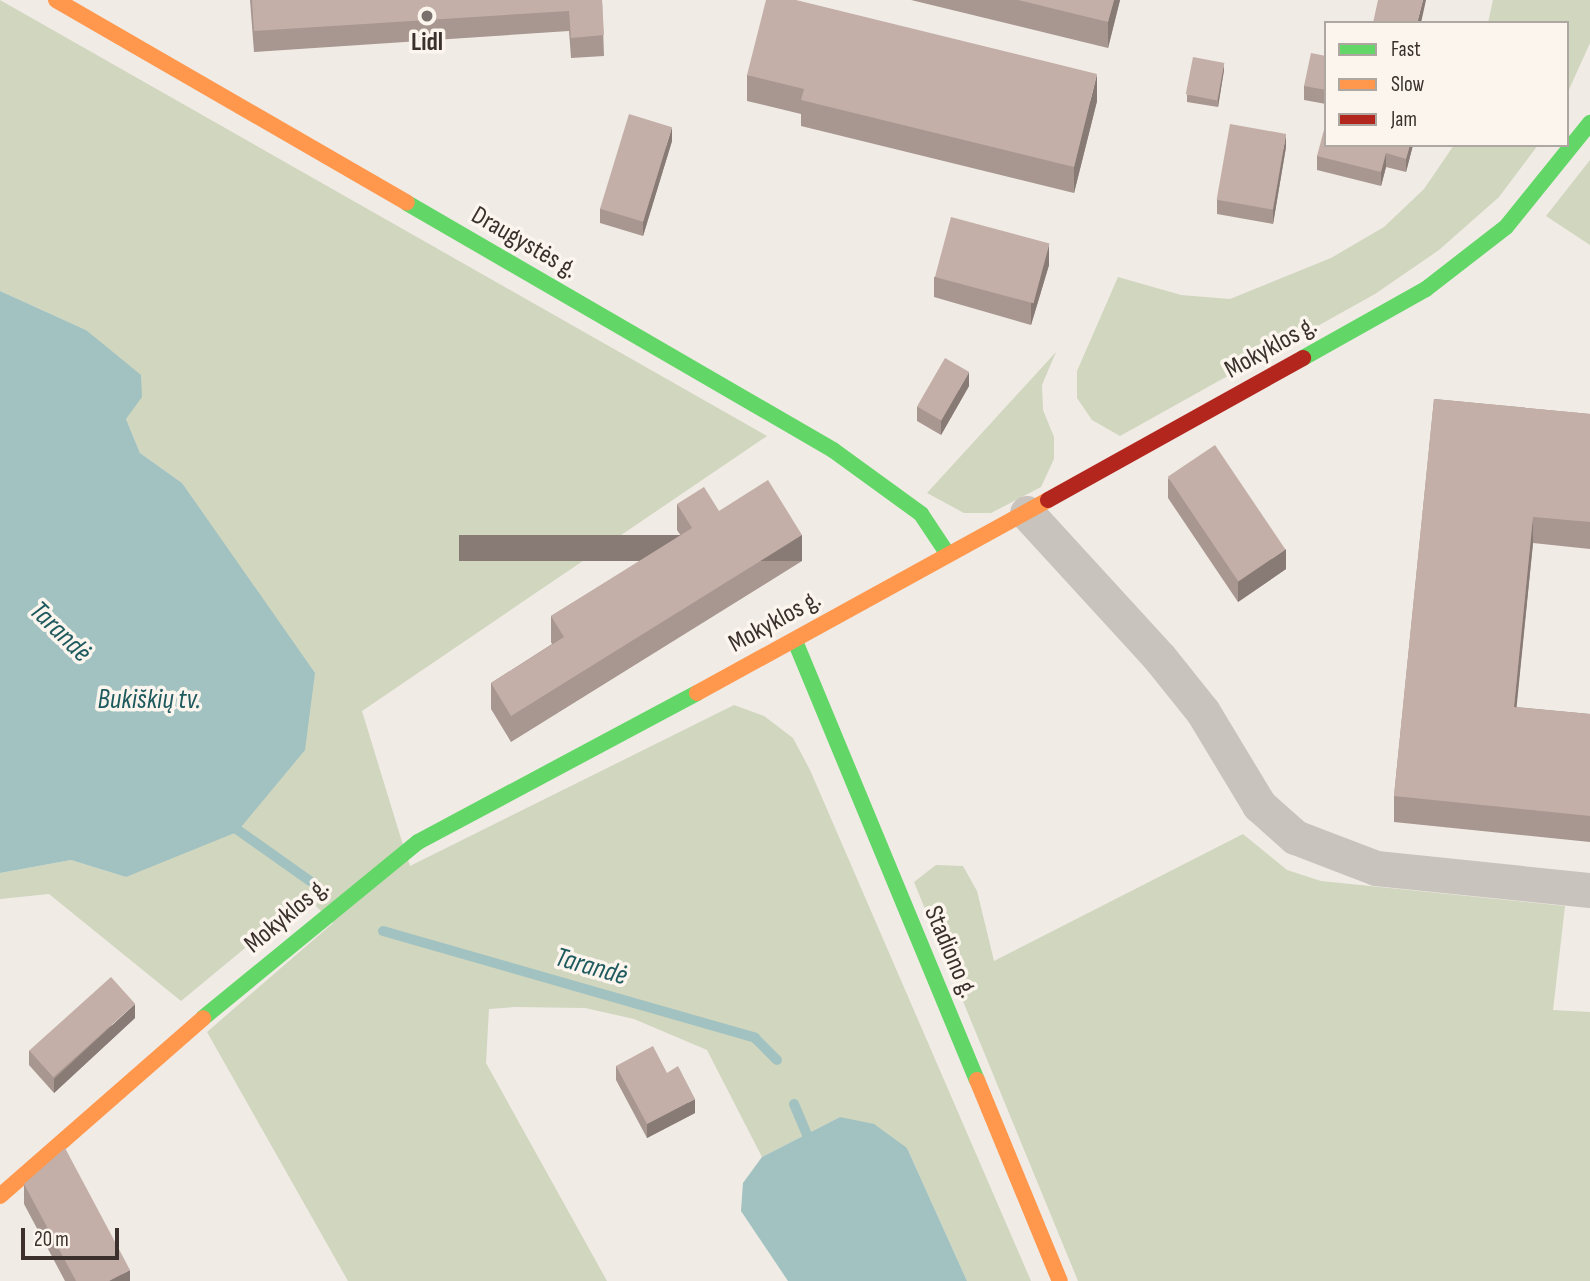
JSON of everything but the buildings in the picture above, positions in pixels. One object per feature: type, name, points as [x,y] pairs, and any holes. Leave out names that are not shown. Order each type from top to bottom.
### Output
[{"type":"street","name":"Draugystės g.","points":[[55,0],[833,450],[921,514],[947,553]]},
{"type":"street","name":"Mokyklos g.","points":[[0,1196],[307,927],[418,842],[794,642],[947,553],[1027,513],[1426,289],[1506,227],[1590,123]]},
{"type":"street","points":[[1027,513],[1158,657],[1203,712],[1259,805],[1295,837],[1376,868],[1590,890]]},
{"type":"street","name":"Stadiono g.","points":[[794,642],[1060,1281]]},
{"type":"green space","points":[[0,0],[767,436],[362,711],[399,832],[410,866],[734,705],[764,716],[793,738],[810,770],[1031,1281],[967,1281],[907,1148],[840,1117],[762,1157],[707,1050],[634,1019],[585,1008],[515,1007],[489,1009],[486,1063],[607,1281],[348,1281],[207,1032],[333,923],[307,897],[181,1001],[49,894],[0,899],[0,873],[71,860],[126,877],[223,546],[182,483],[140,453],[126,419],[141,397],[86,330],[0,291]]},
{"type":"green space","points":[[1493,0],[1590,0],[1590,43],[1569,90],[1569,21],[1488,21]]},
{"type":"green space","points":[[1453,147],[1536,147],[1499,197],[1439,250],[1375,294],[1120,436],[1092,420],[1077,398],[1077,371],[1118,277],[1181,295],[1230,299],[1331,258],[1384,227],[1424,189]]},
{"type":"green space","points":[[1590,160],[1590,245],[1546,216]]},
{"type":"green space","points":[[1056,352],[1042,385],[1043,410],[1054,437],[1054,459],[1041,487],[991,513],[964,513],[927,493]]},
{"type":"green space","points":[[1243,834],[1287,870],[1321,881],[1565,906],[1553,1010],[1590,1012],[1590,1281],[1078,1281],[914,882],[936,865],[963,866],[977,891],[994,961]]},
{"type":"water","name":"Bukiškių tv.","points":[[0,291],[86,330],[141,375],[142,397],[126,419],[140,453],[182,483],[315,673],[305,750],[237,832],[126,877],[71,860],[0,873]]},
{"type":"water","points":[[840,1117],[874,1124],[907,1148],[967,1281],[788,1281],[741,1211],[743,1183],[762,1157]]},
{"type":"waterway","name":"Tarandė","points":[[228,823],[310,881]]},
{"type":"waterway","name":"Tarandė","points":[[383,931],[755,1038],[777,1060]]},
{"type":"waterway","name":"Tarandė","points":[[794,1104],[811,1144]]},
{"type":"traffic: fast","points":[[1303,358],[1426,289],[1506,227],[1590,123]]},
{"type":"traffic: fast","points":[[407,203],[833,450],[921,514],[947,553]]},
{"type":"traffic: fast","points":[[795,641],[977,1080]]},
{"type":"traffic: fast","points":[[203,1018],[418,842],[697,693]]},
{"type":"traffic: slow","points":[[56,0],[407,203]]},
{"type":"traffic: slow","points":[[697,693],[1048,500]]},
{"type":"traffic: slow","points":[[0,1196],[203,1018]]},
{"type":"traffic: slow","points":[[977,1080],[1060,1281]]},
{"type":"traffic: jam","points":[[1048,500],[1303,358]]},
{"type":"place","name":"Lidl","points":[[427,16]]}]
